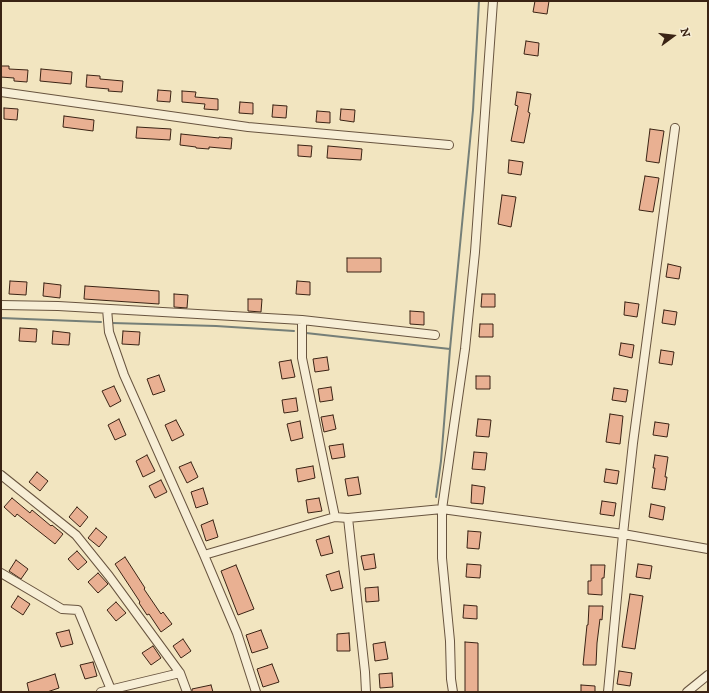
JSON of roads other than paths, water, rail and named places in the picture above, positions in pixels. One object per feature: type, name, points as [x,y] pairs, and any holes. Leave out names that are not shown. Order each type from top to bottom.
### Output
[{"type":"street","points":[[453,692],[442,558],[442,509],[466,349],[475,252],[493,1]]},
{"type":"street","points":[[1,92],[248,127],[449,145]]},
{"type":"street","points":[[608,692],[634,436],[675,128]]},
{"type":"street","points":[[1,305],[107,308],[302,320],[435,336]]},
{"type":"street","points":[[107,308],[109,332],[124,375],[237,633],[256,692]]},
{"type":"street","points":[[302,320],[302,358],[335,517]]},
{"type":"street","points":[[1,475],[76,535],[113,582],[180,673],[188,692]]},
{"type":"street","points":[[204,555],[335,517],[348,518],[442,509],[623,534],[708,549]]},
{"type":"street","points":[[348,518],[366,692]]},
{"type":"street","points":[[1,573],[62,609],[78,610],[111,691]]},
{"type":"street","points":[[101,692],[111,691],[180,673]]},
{"type":"street","points":[[687,692],[708,675]]},
{"type":"waterway","points":[[436,497],[441,461],[450,349],[473,110],[479,1]]},
{"type":"waterway","points":[[1,318],[101,322]]},
{"type":"waterway","points":[[112,323],[216,326],[294,331]]},
{"type":"waterway","points":[[306,333],[450,349]]}]
